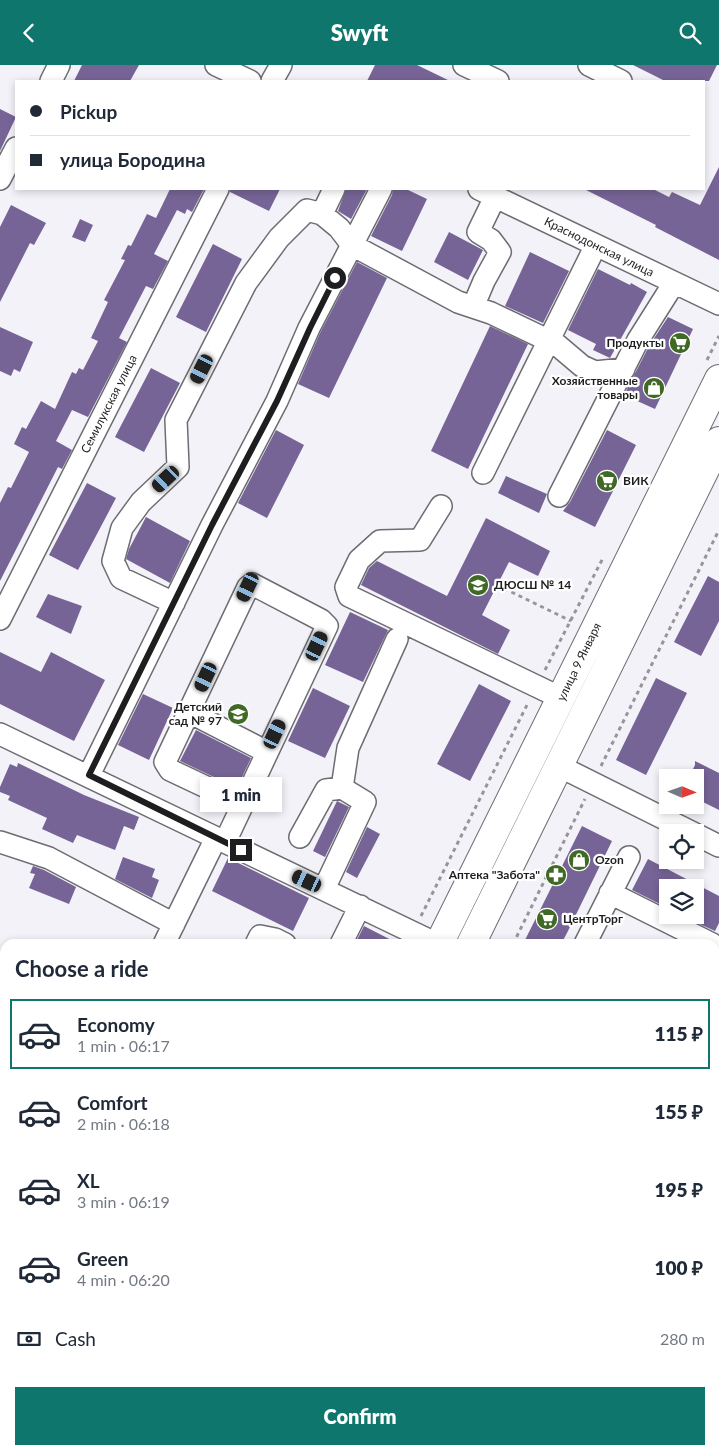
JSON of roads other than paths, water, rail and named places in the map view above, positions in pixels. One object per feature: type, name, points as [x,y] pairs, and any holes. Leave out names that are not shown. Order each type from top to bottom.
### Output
[{"type":"main road","name":"улица 9 Января","points":[[440,939],[561,698],[712,371]]},
{"type":"main road","points":[[472,939],[719,441]]},
{"type":"street","points":[[52,80],[59,65]]},
{"type":"street","points":[[216,65],[248,80]]},
{"type":"street","points":[[273,80],[281,65]]},
{"type":"street","points":[[464,65],[496,77]]},
{"type":"street","points":[[589,65],[619,80]]},
{"type":"street","points":[[0,179],[15,150]]},
{"type":"street","name":"Семилукская улица","points":[[0,619],[217,190]]},
{"type":"street","points":[[322,214],[334,190]]},
{"type":"street","points":[[89,775],[212,525],[277,401],[310,328],[380,190]]},
{"type":"street","points":[[473,307],[500,251],[492,239],[478,231],[487,193]]},
{"type":"street","name":"Краснодонская улица","points":[[487,193],[719,304]]},
{"type":"street","points":[[174,603],[122,578],[113,561],[122,528],[141,501],[178,467],[176,421],[246,283],[279,238],[307,209],[322,214],[339,228],[352,245],[458,302],[491,313],[548,340],[561,348],[582,366],[595,372],[624,369]]},
{"type":"street","points":[[483,473],[596,245]]},
{"type":"street","points":[[559,496],[638,340],[674,283]]},
{"type":"street","points":[[441,506],[420,540],[380,541],[359,560],[346,587],[349,596],[561,698]]},
{"type":"street","points":[[167,939],[220,840],[242,804],[326,626],[321,620],[251,584],[165,762],[170,770],[242,804]]},
{"type":"street","points":[[342,788],[348,748],[397,639]]},
{"type":"street","points":[[189,712],[267,752]]},
{"type":"street","points":[[0,734],[428,939]]},
{"type":"street","points":[[559,766],[676,824]]},
{"type":"street","points":[[300,837],[326,790],[342,788],[365,802],[324,889]]},
{"type":"street","points":[[704,838],[719,846]]},
{"type":"street","points":[[0,841],[49,858],[174,925]]},
{"type":"street","points":[[587,939],[629,857]]},
{"type":"street","points":[[610,893],[704,939]]},
{"type":"street","points":[[344,939],[360,906]]},
{"type":"street","points":[[258,939],[260,936],[274,939]]},
{"type":"place","name":"Продукты","points":[[680,343]]},
{"type":"place","name":"Хозяйственные товары","points":[[654,388]]},
{"type":"place","name":"ВИК","points":[[607,481]]},
{"type":"place","name":"ДЮСШ № 14","points":[[478,585]]},
{"type":"place","name":"Детский сад № 97","points":[[238,714]]},
{"type":"place","name":"Ozon","points":[[579,860]]},
{"type":"place","name":"Аптека \"Забота\"","points":[[556,875]]},
{"type":"place","name":"ЦентрТорг","points":[[547,919]]}]
